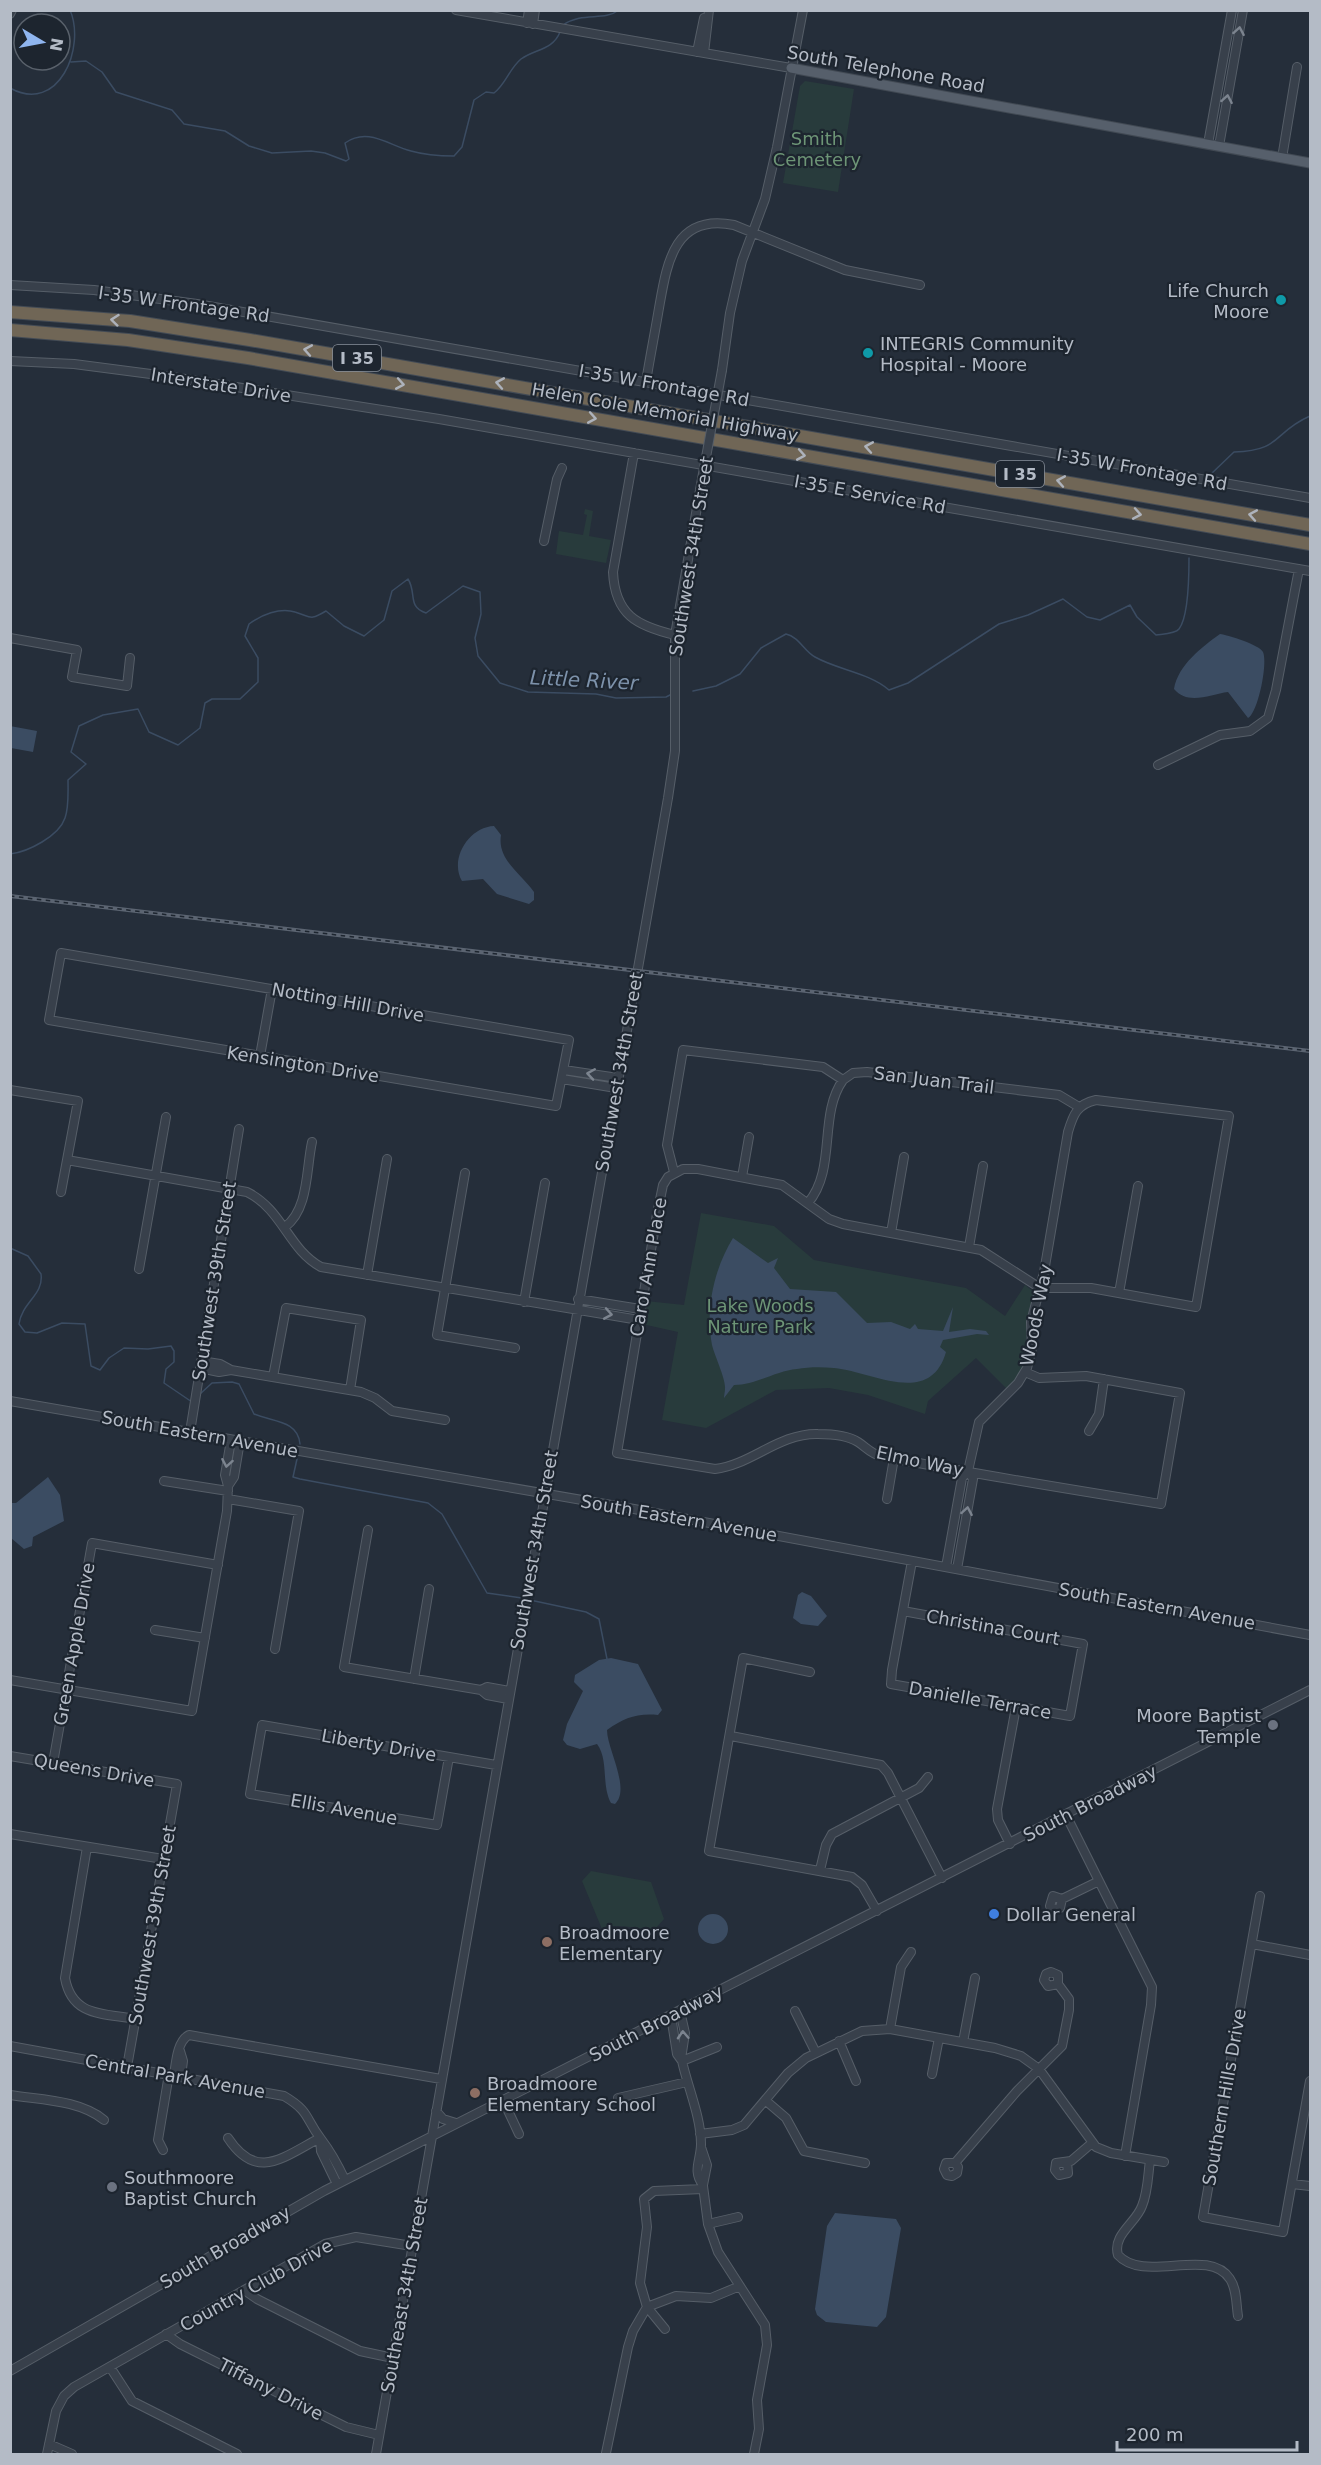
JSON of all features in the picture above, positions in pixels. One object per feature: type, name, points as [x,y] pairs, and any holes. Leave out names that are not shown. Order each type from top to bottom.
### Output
[{"type":"highway","name":"Helen Cole Memorial Highway","points":[[10,312],[130,321],[250,340],[1311,525]]},
{"type":"highway","name":"Helen Cole Memorial Highway","points":[[10,330],[128,340],[248,358],[1311,544]]},
{"type":"main road","name":"South Telephone Road","points":[[791,68],[1311,163]]},
{"type":"street","name":"South Telephone Road","points":[[456,10],[791,68]]},
{"type":"street","points":[[529,10],[530,23]]},
{"type":"street","points":[[530,23],[535,10]]},
{"type":"street","points":[[701,52],[708,10]]},
{"type":"street","name":"Southwest 34th Street","points":[[432,2136],[668,798],[675,752],[675,636],[735,289],[767,191],[803,10]]},
{"type":"street","points":[[1208,144],[1232,10]]},
{"type":"street","points":[[1219,146],[1243,10]]},
{"type":"street","points":[[1282,158],[1297,67]]},
{"type":"street","points":[[646,382],[666,267],[675,245],[686,234],[706,224],[720,222],[753,231],[845,270],[920,285]]},
{"type":"street","name":"I-35 W Frontage Rd","points":[[13,285],[94,290],[197,304],[1311,498]]},
{"type":"street","name":"Interstate Drive","points":[[10,361],[74,364],[157,374],[430,417]]},
{"type":"street","name":"I-35 E Service Rd","points":[[430,417],[1311,571]]},
{"type":"street","points":[[634,453],[613,572],[614,590],[622,608],[639,624],[675,636]]},
{"type":"street","points":[[544,542],[562,468]]},
{"type":"street","points":[[1158,765],[1220,735],[1250,731],[1268,718],[1276,690],[1299,569]]},
{"type":"street","points":[[10,638],[77,650],[72,677],[127,686],[130,658]]},
{"type":"street","name":"Notting Hill Drive","points":[[49,1020],[61,953],[569,1040],[556,1106]]},
{"type":"street","points":[[260,1056],[272,989]]},
{"type":"street","name":"Kensington Drive","points":[[49,1020],[556,1106]]},
{"type":"street","points":[[808,1203],[820,1183],[835,1098],[843,1080],[823,1066],[683,1050],[667,1145],[674,1172],[698,1169],[782,1185],[835,1222],[986,1252],[1040,1287],[1056,1290],[1091,1288],[1196,1307],[1229,1116],[1096,1100],[1079,1107]]},
{"type":"street","points":[[564,1070],[618,1078]]},
{"type":"street","name":"San Juan Trail","points":[[843,1080],[859,1072],[890,1074],[1059,1095],[1079,1107]]},
{"type":"street","points":[[562,1079],[616,1088]]},
{"type":"street","points":[[10,1090],[78,1101],[61,1192]]},
{"type":"street","name":"Woods Way","points":[[946,1567],[962,1478],[968,1471],[979,1422],[1025,1372],[1032,1348],[1031,1322],[1040,1287],[1068,1132],[1073,1116],[1079,1107]]},
{"type":"street","points":[[139,1269],[166,1117]]},
{"type":"street","name":"Southwest 39th Street","points":[[190,1432],[239,1129]]},
{"type":"street","points":[[742,1177],[749,1137]]},
{"type":"street","points":[[285,1227],[293,1221],[300,1210],[312,1142]]},
{"type":"street","points":[[891,1233],[904,1157]]},
{"type":"street","points":[[367,1275],[387,1159]]},
{"type":"street","points":[[67,1160],[247,1192],[261,1199],[312,1263],[326,1268],[639,1320]]},
{"type":"street","points":[[969,1247],[983,1166]]},
{"type":"street","name":"Carol Ann Place","points":[[617,1453],[662,1191],[668,1177],[674,1172]]},
{"type":"street","points":[[465,1173],[437,1335],[515,1348]]},
{"type":"street","points":[[524,1302],[545,1183]]},
{"type":"street","points":[[1119,1293],[1138,1186]]},
{"type":"street","points":[[578,1299],[640,1309]]},
{"type":"street","points":[[273,1377],[286,1308],[361,1320],[350,1390]]},
{"type":"street","points":[[200,1365],[219,1372],[231,1370],[350,1390],[375,1398],[392,1411],[445,1420]]},
{"type":"street","points":[[1025,1372],[1039,1378],[1086,1376],[1104,1379],[1098,1413],[1089,1431]]},
{"type":"street","name":"Elmo Way","points":[[617,1453],[715,1469],[729,1465],[778,1442],[817,1433],[846,1437],[873,1454],[1161,1504],[1180,1393],[1104,1379]]},
{"type":"street","name":"South Eastern Avenue","points":[[10,1401],[634,1509],[1311,1635]]},
{"type":"street","points":[[228,1492],[225,1475],[231,1440]]},
{"type":"street","points":[[10,1680],[192,1711],[218,1565],[228,1492],[234,1477],[240,1441]]},
{"type":"street","points":[[887,1499],[894,1458]]},
{"type":"street","name":"Woods Way","points":[[957,1569],[973,1479],[968,1471]]},
{"type":"street","points":[[164,1481],[228,1492],[299,1511],[275,1649]]},
{"type":"street","points":[[368,1530],[344,1667],[481,1690],[487,1695],[509,1695]]},
{"type":"street","name":"Green Apple Drive","points":[[53,1763],[92,1543],[218,1565]]},
{"type":"street","points":[[903,1611],[912,1561]]},
{"type":"street","points":[[414,1679],[429,1589]]},
{"type":"street","name":"Christina Court","points":[[903,1611],[1083,1644],[1070,1716]]},
{"type":"street","name":"Danielle Terrace","points":[[903,1611],[891,1684],[1070,1716]]},
{"type":"street","points":[[155,1630],[205,1638]]},
{"type":"street","points":[[810,1672],[743,1658],[709,1851],[820,1870],[858,1880],[877,1911]]},
{"type":"street","name":"South Broadway","points":[[10,2371],[337,2184],[1311,1690]]},
{"type":"street","points":[[1010,1844],[997,1815],[1016,1707]]},
{"type":"street","name":"Liberty Drive","points":[[250,1794],[262,1725],[496,1765]]},
{"type":"street","points":[[731,1736],[876,1763],[888,1773],[942,1878]]},
{"type":"street","name":"Queens Drive","points":[[10,1756],[177,1784]]},
{"type":"street","name":"Ellis Avenue","points":[[250,1794],[437,1825],[449,1757]]},
{"type":"street","points":[[820,1870],[826,1845],[832,1834],[919,1788],[928,1777]]},
{"type":"street","name":"Southwest 39th Street","points":[[127,2067],[177,1784]]},
{"type":"street","points":[[1066,1815],[1152,1986],[1152,2005],[1125,2156]]},
{"type":"street","points":[[10,1834],[163,1859]]},
{"type":"street","points":[[87,1847],[65,1978],[68,1995],[80,2007],[92,2012],[136,2019]]},
{"type":"street","points":[[1062,1899],[1100,1881]]},
{"type":"street","name":"Southern Hills Drive","points":[[1260,1896],[1203,2217],[1283,2232],[1292,2184]]},
{"type":"street","points":[[1252,1944],[1311,1955]]},
{"type":"street","points":[[890,2029],[901,1967],[911,1952]]},
{"type":"street","points":[[963,2042],[975,1977]]},
{"type":"street","points":[[955,2163],[1064,2040],[1069,1999],[1058,1984]]},
{"type":"street","points":[[680,2011],[685,2033],[681,2060]]},
{"type":"street","points":[[795,2012],[816,2053]]},
{"type":"street","points":[[671,2016],[677,2054],[681,2060],[700,2134],[701,2147],[696,2168],[703,2187],[708,2224],[718,2252],[765,2325],[767,2345],[757,2400],[759,2429],[754,2454]]},
{"type":"street","points":[[700,2134],[738,2128],[797,2065],[816,2053],[862,2031],[890,2029],[1009,2051],[1039,2069],[1092,2143],[1103,2151],[1164,2162]]},
{"type":"street","points":[[164,2150],[158,2140],[174,2075],[183,2061],[180,2051],[184,2038],[189,2035],[441,2079]]},
{"type":"street","points":[[932,2074],[939,2038]]},
{"type":"street","points":[[839,2041],[856,2081]]},
{"type":"street","name":"Central Park Avenue","points":[[10,2046],[284,2096],[308,2115],[320,2138],[329,2147],[345,2180]]},
{"type":"street","points":[[681,2060],[717,2047]]},
{"type":"street","points":[[1311,2081],[1292,2184],[1311,2186]]},
{"type":"street","points":[[618,2097],[687,2082]]},
{"type":"street","points":[[10,2095],[77,2106],[93,2111],[104,2120]]},
{"type":"street","points":[[503,2100],[519,2134]]},
{"type":"street","points":[[765,2100],[786,2118],[798,2144],[804,2151],[865,2163]]},
{"type":"street","points":[[436,2111],[443,2119],[456,2123]]},
{"type":"street","name":"Southeast 34th Street","points":[[376,2454],[432,2136]]},
{"type":"street","points":[[228,2138],[239,2155],[248,2161],[261,2163],[275,2161],[320,2138]]},
{"type":"street","name":"Central Park Avenue","points":[[320,2138],[321,2151],[337,2184]]},
{"type":"street","points":[[1067,2162],[1092,2143]]},
{"type":"street","points":[[327,2163],[335,2159]]},
{"type":"street","points":[[1150,2160],[1142,2208],[1120,2238],[1117,2247],[1118,2255],[1133,2265],[1153,2268],[1193,2265],[1223,2272],[1233,2285],[1238,2316]]},
{"type":"street","points":[[646,2196],[654,2191],[703,2187]]},
{"type":"street","points":[[636,2192],[646,2196]]},
{"type":"street","points":[[646,2196],[646,2240],[640,2283],[647,2307],[665,2329]]},
{"type":"street","points":[[708,2224],[738,2217]]},
{"type":"street","name":"Country Club Drive","points":[[47,2454],[56,2411],[64,2396],[74,2387],[166,2334],[335,2241],[356,2237],[412,2246]]},
{"type":"street","points":[[606,2453],[628,2346],[633,2331],[647,2307],[676,2296],[711,2298],[740,2286]]},
{"type":"street","points":[[244,2290],[257,2299],[360,2351],[393,2358]]},
{"type":"street","name":"Tiffany Drive","points":[[166,2334],[180,2344],[346,2427],[379,2435]]},
{"type":"street","points":[[110,2367],[132,2402],[237,2454]]},
{"type":"street","points":[[49,2444],[72,2454]]},
{"type":"green space","name":"Smith Cemetery","points":[[805,81],[854,89],[838,192],[783,183],[800,86]]},
{"type":"green space","points":[[585,509],[593,511],[589,536],[611,540],[606,563],[556,554],[559,531],[583,535],[587,515],[584,514]]},
{"type":"green space","name":"Lake Woods Nature Park","points":[[701,1213],[774,1226],[814,1260],[966,1288],[1005,1316],[1025,1285],[1034,1292],[1028,1315],[1026,1353],[1022,1368],[1007,1389],[976,1358],[928,1401],[925,1414],[868,1395],[829,1388],[776,1390],[706,1428],[662,1420],[678,1332],[642,1324],[646,1301],[684,1305]]},
{"type":"green space","points":[[591,1871],[651,1882],[664,1919],[655,1929],[614,1926],[602,1929],[582,1881]]},
{"type":"water","points":[[1220,634],[1250,643],[1263,652],[1261,687],[1255,707],[1248,718],[1228,692],[1193,698],[1186,697],[1174,689],[1176,680],[1186,664]]},
{"type":"water","points":[[10,726],[37,731],[33,752],[11,748]]},
{"type":"water","points":[[494,826],[501,835],[501,844],[506,859],[534,892],[534,900],[529,904],[497,894],[483,879],[462,881],[458,863],[464,846],[477,832]]},
{"type":"water","points":[[733,1238],[768,1263],[778,1258],[774,1268],[790,1289],[836,1292],[867,1323],[891,1322],[910,1329],[915,1324],[918,1329],[943,1331],[953,1307],[949,1332],[970,1329],[986,1331],[989,1335],[977,1334],[943,1340],[940,1347],[946,1352],[938,1369],[927,1379],[898,1382],[849,1370],[806,1368],[789,1370],[750,1383],[734,1385],[724,1398],[725,1385],[712,1345],[710,1317],[716,1276]]},
{"type":"water","points":[[48,1477],[60,1495],[64,1521],[33,1537],[32,1546],[24,1549],[11,1538],[11,1503],[16,1503]]},
{"type":"water","points":[[802,1592],[811,1596],[827,1616],[818,1626],[801,1624],[793,1618],[798,1595]]},
{"type":"water","points":[[611,1658],[638,1664],[662,1710],[658,1715],[631,1717],[607,1730],[620,1779],[619,1797],[615,1804],[611,1803],[608,1796],[603,1757],[597,1744],[580,1749],[567,1745],[563,1740],[567,1724],[583,1691],[574,1682],[575,1675],[599,1660]]},
{"type":"water","points":[[713,1914],[724,1918],[728,1929],[724,1940],[713,1944],[702,1940],[698,1929],[702,1918]]},
{"type":"water","points":[[835,2213],[896,2219],[901,2228],[886,2317],[877,2327],[826,2322],[817,2315],[815,2309],[827,2226]]},
{"type":"waterway","points":[[10,88],[27,94],[42,92],[55,85],[71,58],[74,25],[70,10]]},
{"type":"waterway","points":[[563,25],[578,18],[613,14],[619,10]]},
{"type":"waterway","points":[[72,62],[86,61],[102,72],[116,92],[172,110],[184,124],[225,131],[249,146],[272,153],[311,151],[325,153],[346,161],[349,159],[345,143],[353,139],[370,137],[416,152],[454,156],[462,147],[474,100],[486,92],[494,93],[521,59],[548,46],[560,32]]},
{"type":"waterway","name":"Little River","points":[[1211,474],[1234,452],[1261,448],[1310,416]]},
{"type":"waterway","name":"Little River","points":[[693,691],[716,686],[740,674],[761,648],[786,634],[794,638],[815,657],[873,680],[889,690],[908,683],[999,624],[1028,615],[1063,599],[1087,617],[1100,620],[1130,605],[1137,617],[1156,635],[1172,633],[1179,629],[1185,615],[1189,558]]},
{"type":"waterway","name":"Little River","points":[[10,854],[42,842],[62,825],[67,809],[68,780],[86,764],[71,752],[79,726],[103,715],[138,709],[149,732],[178,745],[200,728],[205,703],[212,699],[240,699],[258,682],[258,658],[245,636],[249,624],[277,611],[289,611],[310,617],[326,611],[344,626],[364,636],[384,620],[392,591],[408,579],[416,607],[426,613],[463,586],[480,592],[481,614],[475,638],[478,656],[500,683],[528,692],[596,694],[616,698],[666,697],[672,694]]},
{"type":"waterway","points":[[10,1248],[28,1256],[41,1274],[39,1288],[21,1316],[19,1324],[25,1332],[37,1333],[62,1323],[85,1324],[91,1366],[100,1370],[109,1358],[124,1348],[148,1349],[171,1346],[174,1351],[174,1362],[166,1369],[164,1383],[192,1402]]},
{"type":"waterway","points":[[200,1394],[212,1383],[239,1384],[254,1414],[289,1426],[298,1436],[300,1444]]},
{"type":"waterway","points":[[297,1459],[293,1477],[428,1503],[442,1514],[487,1593],[522,1598]]},
{"type":"waterway","points":[[530,1600],[586,1612],[599,1619],[607,1659]]},
{"type":"railway","points":[[10,896],[1310,1051]]},
{"type":"place","name":"Life Church Moore","points":[[1281,300]]},
{"type":"place","name":"INTEGRIS Community Hospital - Moore","points":[[868,353]]},
{"type":"place","name":"Moore Baptist Temple","points":[[1273,1725]]},
{"type":"place","name":"Dollar General","points":[[994,1914]]},
{"type":"place","name":"Broadmoore Elementary","points":[[547,1942]]},
{"type":"place","name":"Broadmoore Elementary School","points":[[475,2093]]},
{"type":"place","name":"Southmoore Baptist Church","points":[[112,2187]]}]
